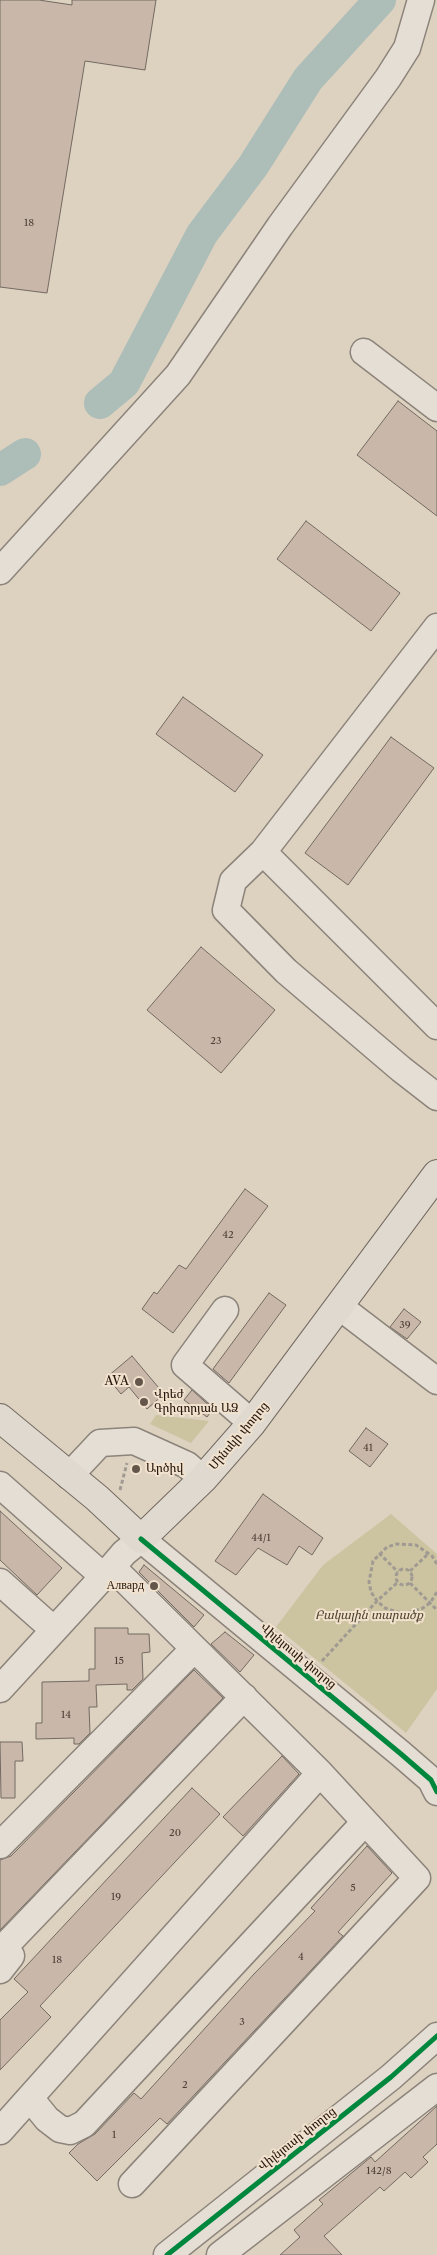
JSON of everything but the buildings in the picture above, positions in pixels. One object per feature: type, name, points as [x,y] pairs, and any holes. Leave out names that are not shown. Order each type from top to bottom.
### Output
[{"type":"main road","name":"Մինսկի փողոց","points":[[141,1539],[204,1479],[252,1423],[437,1174]]},
{"type":"main road","points":[[0,1418],[141,1539]]},
{"type":"street","points":[[0,571],[178,376],[280,226],[388,78],[407,48],[421,0]]},
{"type":"street","points":[[364,352],[437,408]]},
{"type":"street","points":[[437,627],[263,852],[233,881],[226,910],[286,971],[437,1097]]},
{"type":"street","points":[[263,852],[437,1026]]},
{"type":"street","points":[[340,1307],[437,1381]]},
{"type":"street","points":[[225,1310],[185,1365],[252,1423]]},
{"type":"street","points":[[69,1476],[100,1443],[134,1440],[187,1465],[204,1479]]},
{"type":"street","points":[[0,1485],[108,1571],[194,1648],[320,1773],[417,1878],[132,2184]]},
{"type":"street","points":[[0,1689],[124,1553],[141,1539]]},
{"type":"street","name":"Վիլնյուսի փողոց","points":[[141,1539],[431,1780],[437,1792]]},
{"type":"street","points":[[0,1582],[54,1630]]},
{"type":"street","points":[[0,1845],[194,1648]]},
{"type":"street","points":[[6,1957],[244,1697]]},
{"type":"street","points":[[0,2131],[320,1773]]},
{"type":"street","points":[[30,2098],[47,2119],[60,2129],[70,2131],[84,2124],[365,1822]]},
{"type":"street","name":"Վիլնյուսի փողոց","points":[[167,2255],[391,2077],[437,2036]]},
{"type":"street","points":[[220,2255],[437,2087]]},
{"type":"path","points":[[120,1491],[134,1440]]},
{"type":"path","points":[[437,1564],[429,1553],[416,1544],[406,1543],[387,1547],[373,1561],[369,1582],[371,1592],[377,1601],[389,1610],[404,1614],[414,1612],[430,1603],[437,1592]]},
{"type":"path","points":[[379,1553],[398,1572]]},
{"type":"path","points":[[410,1571],[429,1553]]},
{"type":"path","points":[[398,1572],[402,1570],[410,1571]]},
{"type":"path","points":[[410,1571],[412,1579],[410,1583]]},
{"type":"path","points":[[398,1572],[396,1575],[398,1582],[402,1585],[410,1583]]},
{"type":"path","points":[[308,1677],[377,1601],[398,1582]]},
{"type":"path","points":[[410,1583],[437,1610]]},
{"type":"green space","points":[[156,1415],[209,1421],[191,1443],[150,1424]]},
{"type":"green space","name":"Բակային տարածք","points":[[391,1514],[437,1554],[437,1689],[406,1733],[276,1627],[323,1565]]},
{"type":"waterway","points":[[100,403],[124,383],[202,234],[253,166],[308,79],[380,0]]},
{"type":"waterway","points":[[0,470],[25,454]]},
{"type":"cycle path","points":[[141,1539],[401,1754],[431,1780],[437,1792]]},
{"type":"cycle path","points":[[167,2255],[391,2077],[437,2036]]},
{"type":"place","name":"AVA","points":[[139,1382]]},
{"type":"place","name":"Վրեժ Գրիգորյան ԱՁ","points":[[144,1402]]},
{"type":"place","name":"Արծիվ","points":[[136,1469]]},
{"type":"place","name":"Алвард","points":[[154,1586]]}]
